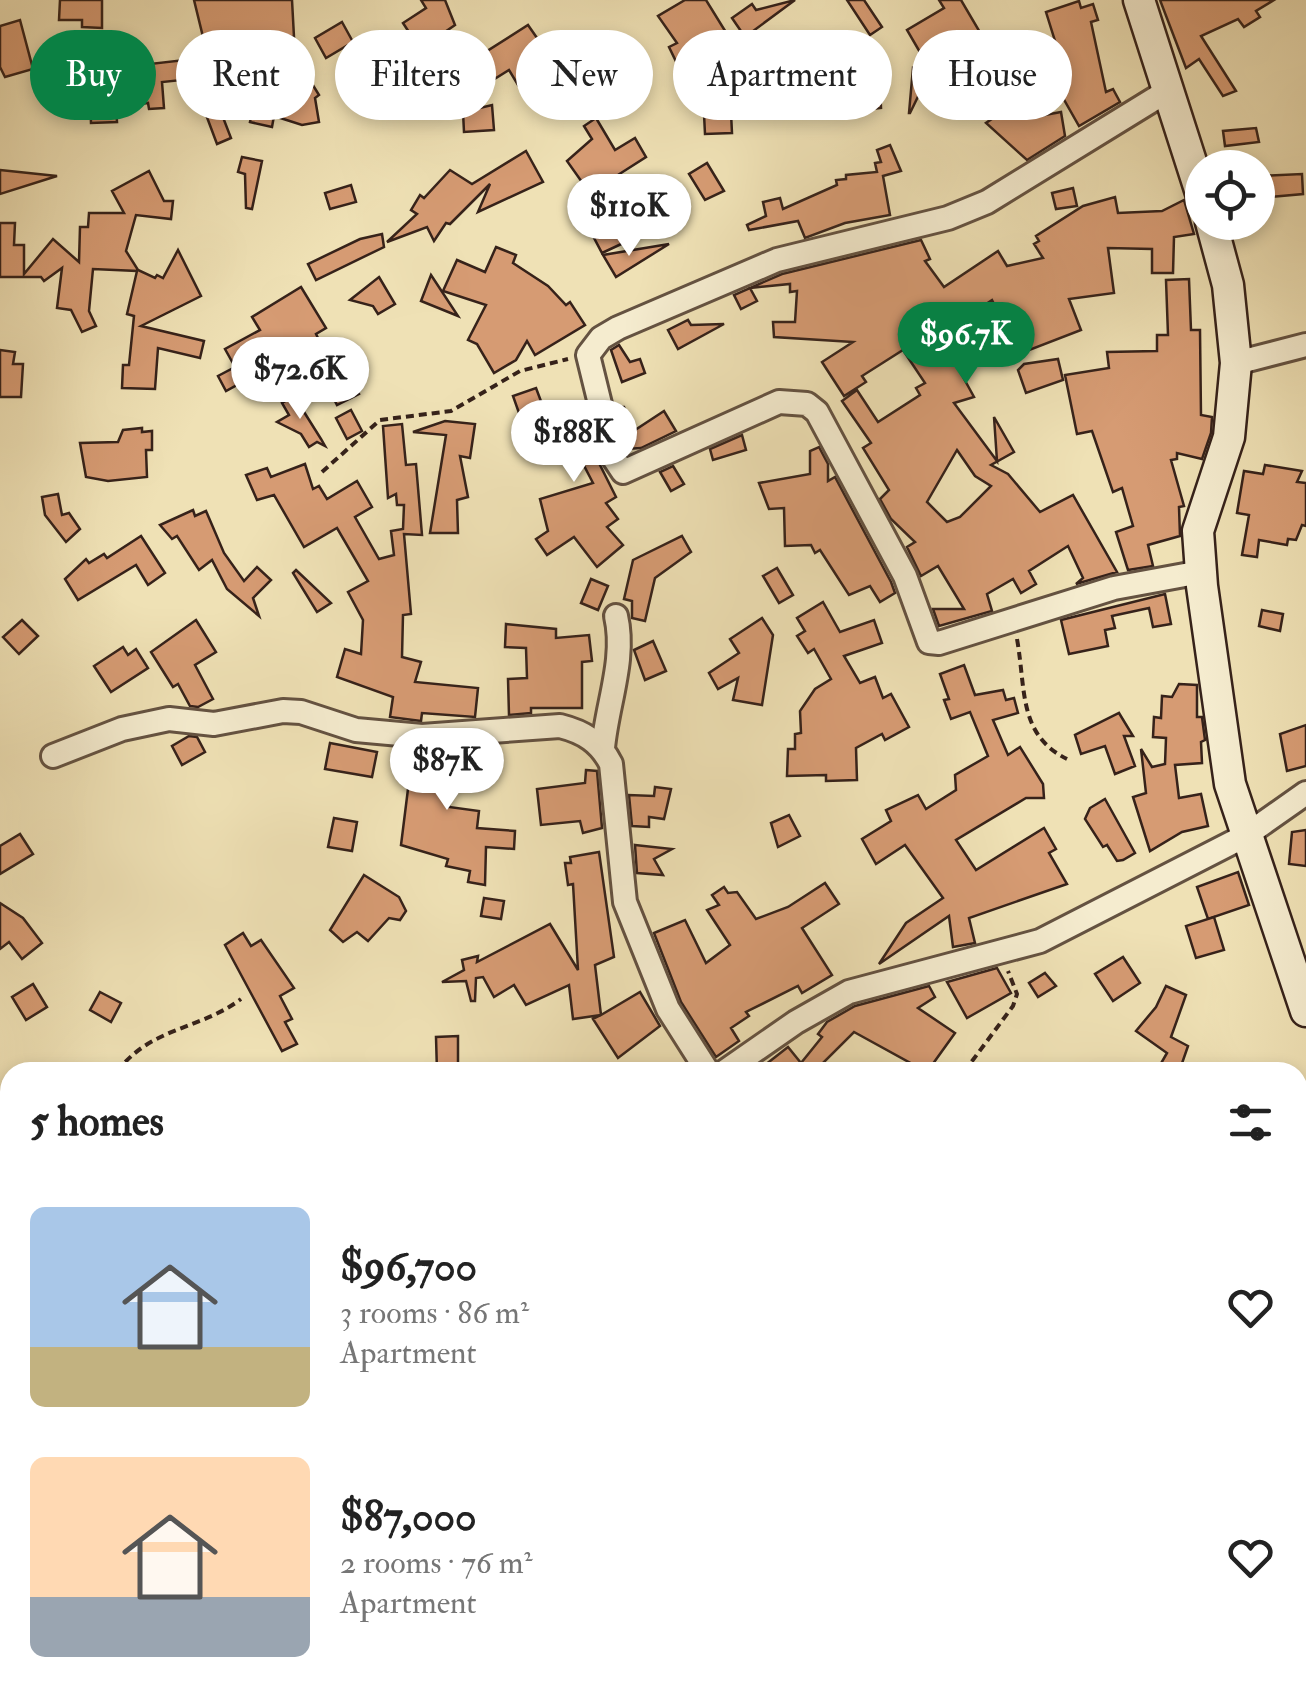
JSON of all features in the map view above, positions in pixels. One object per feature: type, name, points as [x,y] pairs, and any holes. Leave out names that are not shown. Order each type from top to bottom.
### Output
[{"type":"street","points":[[1139,0],[1188,150]]},
{"type":"street","points":[[1169,90],[987,202],[948,218],[777,260],[618,328],[600,338],[588,355],[618,470],[630,472],[780,402],[807,404],[817,412],[905,576],[929,642],[939,643],[1114,588],[1201,572]]},
{"type":"street","points":[[1215,240],[1231,303],[1236,363],[1229,437],[1198,532],[1201,572],[1221,739],[1245,836],[1306,1012]]},
{"type":"street","points":[[1236,363],[1306,344]]},
{"type":"street","points":[[616,616],[620,652],[607,699],[603,748],[615,777],[625,902],[668,1010],[702,1062]]},
{"type":"street","points":[[53,756],[122,729],[154,722],[214,724],[282,711],[301,712],[356,730],[422,736],[560,726],[603,748]]},
{"type":"street","points":[[738,1062],[849,992],[1040,941],[1245,836],[1306,793]]},
{"type":"path","points":[[322,472],[380,420],[451,411],[520,372],[588,355]]},
{"type":"path","points":[[1014,619],[1032,727],[1044,748],[1067,759]]},
{"type":"path","points":[[971,1062],[1013,1006],[1015,983],[998,955]]},
{"type":"path","points":[[125,1062],[164,1032],[228,1008],[241,999]]},
{"type":"building","points":[[60,0],[102,0],[102,28],[82,27],[82,20],[59,20]]},
{"type":"building","points":[[194,0],[292,0],[294,30],[201,30]]},
{"type":"building","points":[[421,0],[445,0],[455,25],[448,30],[408,30],[403,23],[426,8]]},
{"type":"building","points":[[685,0],[706,0],[725,30],[673,30],[673,37],[658,16]]},
{"type":"building","points":[[795,0],[754,30],[740,30],[732,18],[752,4],[756,10]]},
{"type":"building","points":[[847,0],[864,0],[882,27],[867,30]]},
{"type":"building","points":[[939,0],[961,0],[979,30],[912,30],[912,39],[907,30],[944,8]]},
{"type":"building","points":[[1160,0],[1274,0],[1256,11],[1260,17],[1244,27],[1238,19],[1201,36],[1236,91],[1223,96],[1199,59],[1186,68]]},
{"type":"building","points":[[1079,1],[1081,8],[1093,4],[1098,20],[1091,22],[1106,92],[1113,89],[1120,102],[1079,126],[1072,114],[1072,30],[1052,30],[1046,12]]},
{"type":"building","points":[[20,20],[30,70],[5,77],[0,67],[0,26]]},
{"type":"building","points":[[342,22],[346,30],[335,30],[335,53],[326,58],[315,38]]},
{"type":"building","points":[[516,33],[516,82],[509,70],[496,78],[496,45]]},
{"type":"building","points":[[176,61],[176,81],[162,82],[164,108],[156,109],[156,63]]},
{"type":"building","points":[[315,98],[319,122],[302,125],[286,120],[315,120]]},
{"type":"building","points":[[91,120],[117,120],[117,122]]},
{"type":"building","points":[[208,120],[224,120],[231,138],[217,144]]},
{"type":"building","points":[[250,120],[273,120],[272,127]]},
{"type":"building","points":[[463,120],[493,120],[494,130],[464,132]]},
{"type":"building","points":[[597,120],[615,150],[635,138],[646,157],[610,180],[637,221],[673,208],[677,218],[602,253],[593,236],[619,222],[600,184],[589,192],[567,161],[592,139],[584,126]]},
{"type":"building","points":[[704,120],[731,120],[732,133],[705,134]]},
{"type":"building","points":[[1062,120],[1065,136],[1027,160],[986,123]]},
{"type":"building","points":[[1256,128],[1259,142],[1225,146],[1223,131]]},
{"type":"building","points":[[890,145],[901,171],[883,176],[890,215],[845,223],[805,238],[798,221],[749,230],[747,225],[766,216],[763,202],[780,198],[783,209],[837,185],[836,180],[846,179],[846,175],[877,172],[875,163],[881,162],[877,150]]},
{"type":"building","points":[[526,151],[543,182],[478,212],[490,184],[450,224],[446,223],[434,241],[427,227],[387,242],[417,214],[411,210],[420,195],[424,198],[450,170],[472,184]]},
{"type":"building","points":[[242,157],[262,161],[252,209],[246,208],[245,174],[238,172]]},
{"type":"building","points":[[707,163],[724,191],[705,200],[689,174]]},
{"type":"building","points":[[0,170],[57,176],[0,194]]},
{"type":"building","points":[[149,171],[164,201],[173,201],[171,219],[136,215],[126,251],[138,270],[163,278],[178,250],[201,296],[141,326],[204,341],[200,358],[158,348],[155,389],[122,388],[123,365],[129,365],[134,316],[127,314],[137,271],[93,269],[89,311],[96,326],[82,332],[71,310],[57,308],[62,268],[44,281],[41,277],[0,277],[0,223],[15,223],[14,245],[24,245],[24,274],[53,239],[79,262],[80,227],[88,227],[89,213],[124,213],[112,191]]},
{"type":"building","points":[[1302,174],[1303,194],[1275,196],[1275,175]]},
{"type":"building","points":[[351,185],[356,202],[330,209],[325,193]]},
{"type":"building","points":[[1073,188],[1077,206],[1056,209],[1052,193]]},
{"type":"building","points":[[1115,197],[1118,213],[1162,211],[1184,200],[1185,235],[1174,237],[1173,273],[1152,273],[1152,249],[1108,248],[1114,293],[1069,299],[1081,330],[1019,354],[992,300],[968,316],[981,335],[951,355],[974,397],[954,403],[997,461],[994,417],[1014,452],[991,465],[1008,474],[1040,512],[1073,495],[1117,572],[1076,584],[1083,578],[1068,546],[1029,571],[1036,584],[1021,593],[1013,579],[987,594],[992,611],[939,626],[933,609],[964,609],[938,566],[921,576],[907,547],[915,542],[891,519],[880,499],[889,490],[863,448],[871,443],[842,401],[857,390],[878,422],[920,395],[916,388],[925,383],[903,350],[862,376],[866,382],[844,396],[822,362],[853,342],[774,337],[773,322],[795,322],[797,291],[790,292],[790,284],[750,288],[782,274],[921,240],[930,259],[925,261],[944,287],[998,251],[1007,266],[1043,258],[1034,244],[1039,241],[1036,236],[1083,206]],"holes":[[[957,450],[975,476],[991,486],[960,517],[947,522],[927,502]]]},
{"type":"building","points":[[382,234],[384,247],[316,280],[308,264],[360,239]]},
{"type":"building","points":[[669,244],[616,277],[603,255]]},
{"type":"building","points":[[496,247],[516,255],[513,263],[548,286],[566,305],[570,302],[585,325],[535,355],[527,341],[516,360],[494,373],[477,344],[468,340],[486,305],[443,291],[457,260],[485,272]]},
{"type":"building","points":[[431,275],[458,316],[421,301]]},
{"type":"building","points":[[379,277],[395,304],[378,314],[373,306],[350,300]]},
{"type":"building","points":[[1189,279],[1191,330],[1200,330],[1201,415],[1212,417],[1211,433],[1202,459],[1177,453],[1177,459],[1171,460],[1184,506],[1179,507],[1180,536],[1148,545],[1153,566],[1128,570],[1116,532],[1133,526],[1122,488],[1113,492],[1092,431],[1077,434],[1065,375],[1109,368],[1107,352],[1157,351],[1157,335],[1168,335],[1166,280]]},
{"type":"building","points":[[301,287],[326,328],[316,334],[319,340],[226,391],[218,376],[235,367],[225,349],[260,330],[252,317]]},
{"type":"building","points":[[750,288],[757,301],[741,309],[734,295]]},
{"type":"building","points":[[688,320],[691,325],[724,324],[678,349],[668,330]]},
{"type":"building","points":[[619,345],[630,362],[640,359],[645,373],[622,382],[611,350]]},
{"type":"building","points":[[0,350],[15,352],[13,364],[23,364],[21,397],[0,397]]},
{"type":"building","points":[[352,355],[360,369],[350,375],[359,394],[337,405],[320,371]]},
{"type":"building","points":[[1058,359],[1063,380],[1026,393],[1018,370],[1024,364]]},
{"type":"building","points":[[536,388],[548,420],[586,409],[598,461],[616,497],[606,503],[618,519],[607,527],[623,545],[597,567],[574,537],[547,555],[536,539],[548,531],[540,499],[593,483],[580,458],[566,459],[563,447],[552,450],[545,425],[525,430],[513,396]]},
{"type":"building","points":[[294,396],[325,446],[317,442],[309,447],[301,434],[277,422],[289,415],[282,403]]},
{"type":"building","points":[[616,407],[624,407],[632,432],[664,411],[676,431],[641,448],[626,449]]},
{"type":"building","points":[[351,410],[362,431],[347,439],[336,418]]},
{"type":"building","points":[[445,421],[475,424],[470,458],[460,456],[468,497],[457,500],[458,533],[430,533],[446,435],[413,432]]},
{"type":"building","points":[[402,424],[406,465],[416,464],[422,535],[404,534],[411,614],[403,615],[402,657],[421,662],[415,682],[478,688],[475,717],[422,713],[421,721],[390,717],[393,697],[337,677],[345,649],[361,654],[363,620],[348,592],[368,581],[337,528],[304,547],[274,495],[257,500],[246,475],[267,468],[271,477],[305,464],[313,489],[319,486],[327,499],[357,481],[372,507],[355,517],[379,559],[394,555],[391,531],[403,529],[404,505],[397,505],[396,494],[388,498],[383,426]]},
{"type":"building","points":[[142,428],[142,432],[152,431],[152,450],[146,450],[147,477],[108,481],[86,477],[80,443],[118,442],[123,430]]},
{"type":"building","points":[[742,435],[746,450],[713,460],[710,449]]},
{"type":"building","points":[[819,447],[828,464],[828,481],[835,477],[891,582],[895,593],[880,602],[870,586],[849,595],[820,550],[815,553],[811,545],[785,546],[784,508],[769,509],[759,483],[810,474],[810,451]]},
{"type":"building","points":[[1265,465],[1302,471],[1297,482],[1306,483],[1306,526],[1302,525],[1296,540],[1288,539],[1287,545],[1259,540],[1257,557],[1242,555],[1249,515],[1237,513],[1244,471],[1263,474]]},
{"type":"building","points":[[673,466],[684,484],[671,491],[660,472]]},
{"type":"building","points":[[58,494],[62,515],[69,513],[80,529],[66,542],[45,515],[42,497]]},
{"type":"building","points":[[193,510],[195,516],[206,511],[224,553],[244,581],[257,567],[271,580],[253,598],[259,616],[227,589],[212,560],[199,570],[177,536],[172,539],[160,525]]},
{"type":"building","points":[[141,536],[165,573],[148,585],[136,565],[78,600],[65,579],[86,559],[89,563],[104,554],[107,558]]},
{"type":"building","points":[[682,536],[691,552],[655,578],[645,621],[632,618],[632,601],[624,599],[633,560]]},
{"type":"building","points":[[777,568],[793,595],[779,603],[763,576]]},
{"type":"building","points":[[296,570],[331,603],[317,612],[293,573]]},
{"type":"building","points":[[591,579],[608,586],[598,610],[581,603]]},
{"type":"building","points":[[1165,594],[1171,624],[1153,627],[1149,608],[1112,616],[1115,628],[1105,630],[1108,646],[1069,654],[1061,620]]},
{"type":"building","points":[[823,602],[840,632],[874,620],[882,643],[844,656],[860,683],[875,677],[883,698],[891,694],[909,727],[885,740],[882,734],[856,748],[857,780],[826,781],[826,775],[787,776],[788,749],[795,749],[795,734],[801,733],[800,711],[815,689],[831,679],[814,649],[808,653],[797,636],[805,631],[797,618]]},
{"type":"building","points":[[1262,610],[1283,614],[1280,631],[1259,626]]},
{"type":"building","points":[[762,618],[773,635],[762,705],[733,700],[738,678],[718,689],[709,673],[739,653],[730,639]]},
{"type":"building","points":[[22,620],[38,636],[19,654],[3,637]]},
{"type":"building","points":[[196,620],[216,652],[195,665],[213,699],[198,707],[190,706],[178,684],[173,687],[151,652]]},
{"type":"building","points":[[506,624],[556,629],[556,638],[589,635],[592,661],[582,662],[582,708],[531,708],[531,713],[509,715],[508,679],[527,678],[526,648],[505,647]]},
{"type":"building","points":[[653,641],[666,671],[645,680],[634,650]]},
{"type":"building","points":[[123,647],[128,655],[136,649],[148,668],[111,692],[94,666]]},
{"type":"building","points":[[964,665],[975,695],[1003,690],[1006,700],[1014,698],[1018,713],[993,720],[1008,755],[1020,747],[1043,784],[1044,798],[1026,798],[956,840],[976,870],[1044,828],[1056,849],[1049,853],[1067,884],[969,918],[975,943],[953,947],[949,916],[879,964],[906,923],[943,898],[905,845],[876,864],[862,839],[891,821],[886,810],[918,795],[926,809],[956,790],[955,775],[988,756],[970,712],[951,719],[944,700],[949,699],[940,674]]},
{"type":"building","points":[[1179,684],[1197,685],[1197,717],[1202,717],[1205,740],[1201,742],[1202,763],[1175,765],[1179,798],[1201,794],[1208,826],[1182,832],[1150,851],[1133,797],[1146,793],[1141,749],[1152,767],[1165,764],[1166,738],[1153,737],[1154,717],[1161,718],[1162,696],[1172,697]]},
{"type":"building","points":[[1119,713],[1133,736],[1124,736],[1135,766],[1115,774],[1105,746],[1081,754],[1075,735]]},
{"type":"building","points":[[1306,725],[1306,766],[1287,771],[1280,734]]},
{"type":"building","points":[[189,736],[197,737],[205,752],[182,765],[172,746]]},
{"type":"building","points":[[330,743],[377,752],[372,777],[325,769]]},
{"type":"building","points":[[396,749],[491,756],[489,773],[457,769],[456,778],[451,778],[449,807],[479,811],[477,828],[515,831],[514,849],[486,847],[485,885],[468,882],[470,871],[446,866],[448,859],[401,845],[411,765],[394,763]]},
{"type":"building","points":[[586,770],[597,771],[602,828],[583,833],[580,821],[541,825],[537,789],[585,783]]},
{"type":"building","points":[[655,787],[671,789],[664,819],[649,817],[649,827],[632,826],[629,795],[654,796]]},
{"type":"building","points":[[1105,799],[1135,853],[1123,860],[1117,861],[1107,845],[1103,847],[1085,819],[1090,808]]},
{"type":"building","points":[[789,815],[800,836],[778,847],[771,823]]},
{"type":"building","points":[[334,818],[357,822],[352,851],[328,847]]},
{"type":"building","points":[[1306,830],[1306,866],[1289,864],[1292,832]]},
{"type":"building","points":[[20,834],[33,854],[0,874],[0,846]]},
{"type":"building","points":[[635,845],[672,849],[654,859],[663,875],[637,873]]},
{"type":"building","points":[[599,852],[614,957],[595,965],[601,1015],[573,1019],[569,985],[526,1005],[514,985],[494,997],[483,977],[476,978],[475,1001],[471,1001],[466,981],[442,982],[464,970],[462,960],[478,956],[477,962],[550,924],[578,970],[573,884],[568,885],[565,863],[571,863],[570,857]]},
{"type":"building","points":[[1238,872],[1249,905],[1208,919],[1197,887]]},
{"type":"building","points":[[364,875],[399,897],[406,911],[400,920],[389,918],[368,941],[357,932],[343,942],[330,930]]},
{"type":"building","points":[[825,883],[839,904],[802,928],[832,975],[802,993],[798,986],[746,1012],[749,1016],[731,1028],[739,1041],[716,1057],[681,1002],[654,933],[685,920],[706,963],[730,945],[707,910],[719,905],[712,895],[724,887],[728,893],[737,892],[756,919],[788,907]]},
{"type":"building","points":[[484,898],[504,901],[501,919],[481,916]]},
{"type":"building","points":[[0,903],[23,918],[42,943],[22,959],[9,942],[0,949]]},
{"type":"building","points":[[1214,917],[1224,950],[1196,958],[1186,926]]},
{"type":"building","points":[[243,933],[251,946],[261,940],[294,988],[280,996],[292,1019],[285,1022],[297,1044],[282,1051],[225,945]]},
{"type":"building","points":[[1123,957],[1140,983],[1113,1001],[1095,974]]},
{"type":"building","points":[[997,968],[1011,993],[967,1018],[947,982]]},
{"type":"building","points":[[1045,973],[1056,986],[1038,997],[1029,983]]},
{"type":"building","points":[[33,984],[47,1007],[26,1020],[12,997]]},
{"type":"building","points":[[929,986],[935,997],[918,1008],[955,1033],[934,1062],[909,1062],[854,1032],[824,1062],[802,1062],[822,1037],[818,1034],[827,1022],[855,1006]]},
{"type":"building","points":[[1166,986],[1186,995],[1171,1037],[1188,1046],[1182,1062],[1162,1062],[1167,1053],[1136,1031],[1156,1007]]},
{"type":"building","points":[[100,992],[121,1003],[111,1022],[90,1010]]},
{"type":"building","points":[[640,992],[660,1026],[618,1058],[593,1019]]},
{"type":"building","points":[[458,1036],[458,1062],[437,1062],[436,1037]]},
{"type":"building","points":[[788,1047],[800,1062],[769,1062]]}]
